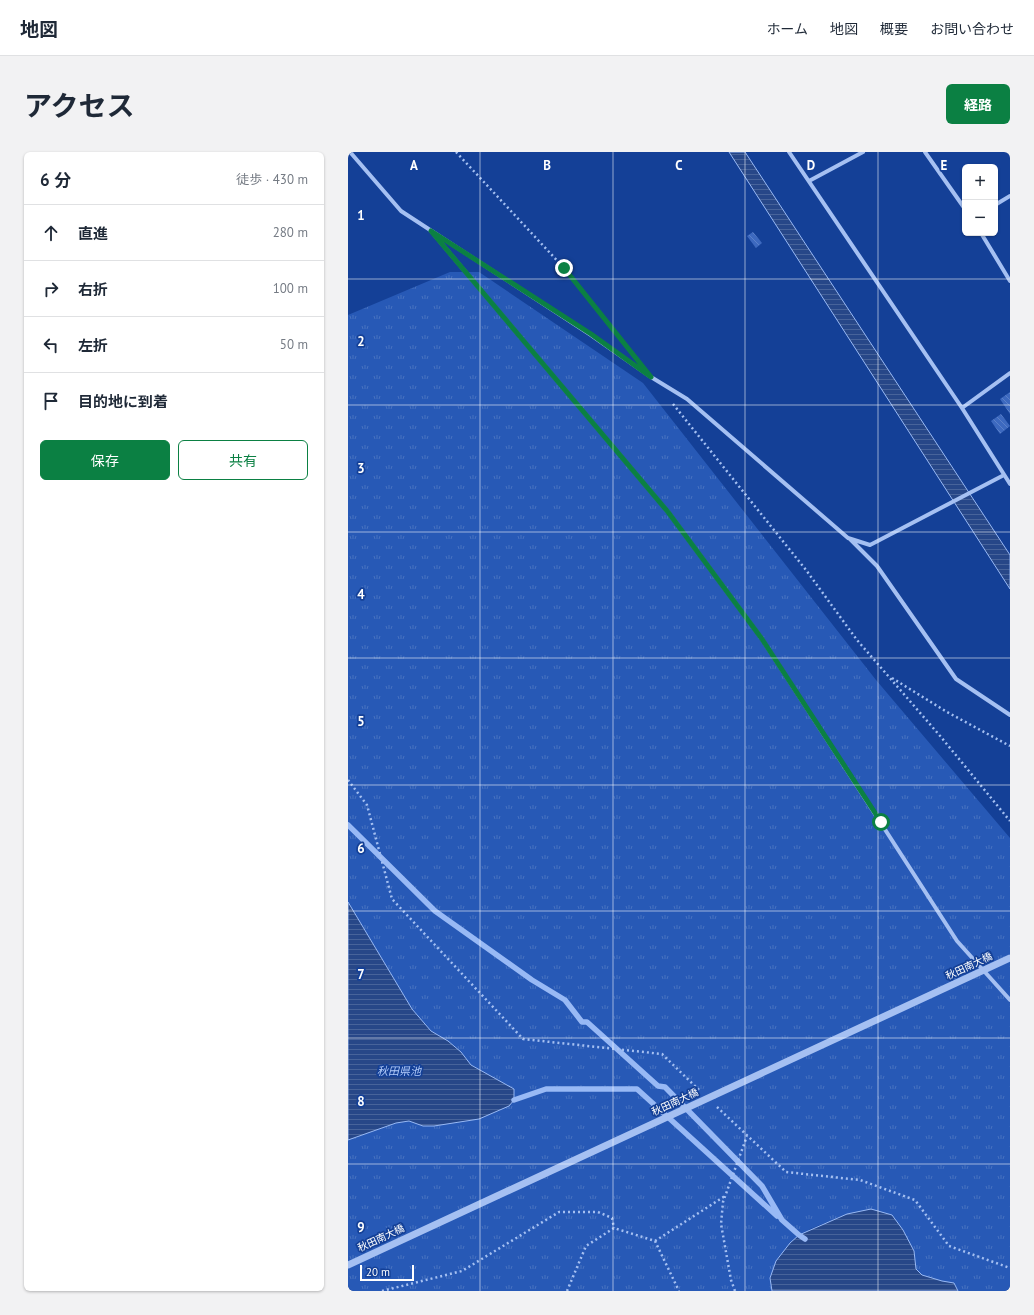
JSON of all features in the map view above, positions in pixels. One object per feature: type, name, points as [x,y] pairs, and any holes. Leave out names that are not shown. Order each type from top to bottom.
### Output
[{"type":"street","points":[[350,152],[401,211],[591,334],[651,377],[687,399],[848,538],[877,566],[956,679],[1010,715]]},
{"type":"street","points":[[789,152],[962,408],[1010,484]]},
{"type":"street","points":[[810,181],[863,152]]},
{"type":"street","points":[[925,152],[962,205]]},
{"type":"street","points":[[998,204],[1010,196]]},
{"type":"street","points":[[431,231],[668,512],[762,639],[957,941],[1010,1000]]},
{"type":"street","points":[[983,236],[1010,280]]},
{"type":"street","points":[[962,408],[1010,373]]},
{"type":"street","points":[[848,538],[870,545],[1004,474]]},
{"type":"street","name":"秋田南大橋","points":[[348,1265],[1010,958]]},
{"type":"path","points":[[456,152],[564,268],[627,347]]},
{"type":"path","points":[[670,401],[806,570],[857,640],[1010,820]]},
{"type":"path","points":[[890,677],[947,712],[1010,746]]},
{"type":"path","points":[[348,780],[368,805],[392,899],[523,1039],[662,1054],[702,1092]]},
{"type":"path","points":[[713,1103],[786,1172],[860,1180],[915,1200],[949,1246],[1010,1268]]},
{"type":"path","points":[[735,1291],[731,1280],[721,1224],[723,1202],[747,1136]]},
{"type":"path","points":[[568,1291],[586,1246],[614,1228],[655,1240],[725,1196]]},
{"type":"path","points":[[382,1291],[462,1271],[559,1212],[598,1212],[612,1218],[614,1228]]},
{"type":"path","points":[[655,1240],[679,1291]]},
{"type":"green space","points":[[450,272],[479,272],[643,383],[876,680],[1010,838],[1010,1291],[958,1291],[954,1283],[938,1281],[922,1275],[916,1268],[914,1251],[847,1214],[810,1229],[770,1278],[772,1291],[348,1291],[348,1140],[396,1123],[409,1121],[423,1126],[514,1089],[471,1065],[461,1052],[448,1041],[431,1031],[412,1009],[348,902],[348,315]]},
{"type":"water","points":[[729,152],[745,152],[1010,555],[1010,589]]},
{"type":"water","name":"秋田県池","points":[[348,902],[412,1009],[431,1031],[448,1041],[461,1052],[471,1065],[514,1089],[514,1100],[509,1106],[479,1119],[434,1126],[423,1126],[409,1121],[396,1123],[348,1140]]},
{"type":"water","points":[[871,1209],[892,1215],[903,1230],[914,1251],[916,1269],[922,1275],[954,1283],[958,1291],[772,1291],[770,1278],[776,1261],[790,1243],[799,1235],[847,1214]]},
{"type":"building","points":[[753,232],[762,243],[756,248],[747,236]]},
{"type":"building","points":[[1010,392],[1010,414],[1000,399]]},
{"type":"building","points":[[1001,414],[1010,426],[1000,434],[991,421]]},
{"type":"waterway","points":[[348,825],[435,911],[532,980],[565,1000],[582,1022],[587,1022],[658,1086],[665,1087],[762,1186],[782,1220],[805,1239]]},
{"type":"waterway","points":[[514,1100],[546,1089],[637,1089],[777,1216]]},
{"type":"route","points":[[564,268],[651,377],[591,334],[431,231],[668,512],[762,639],[881,822]]}]
